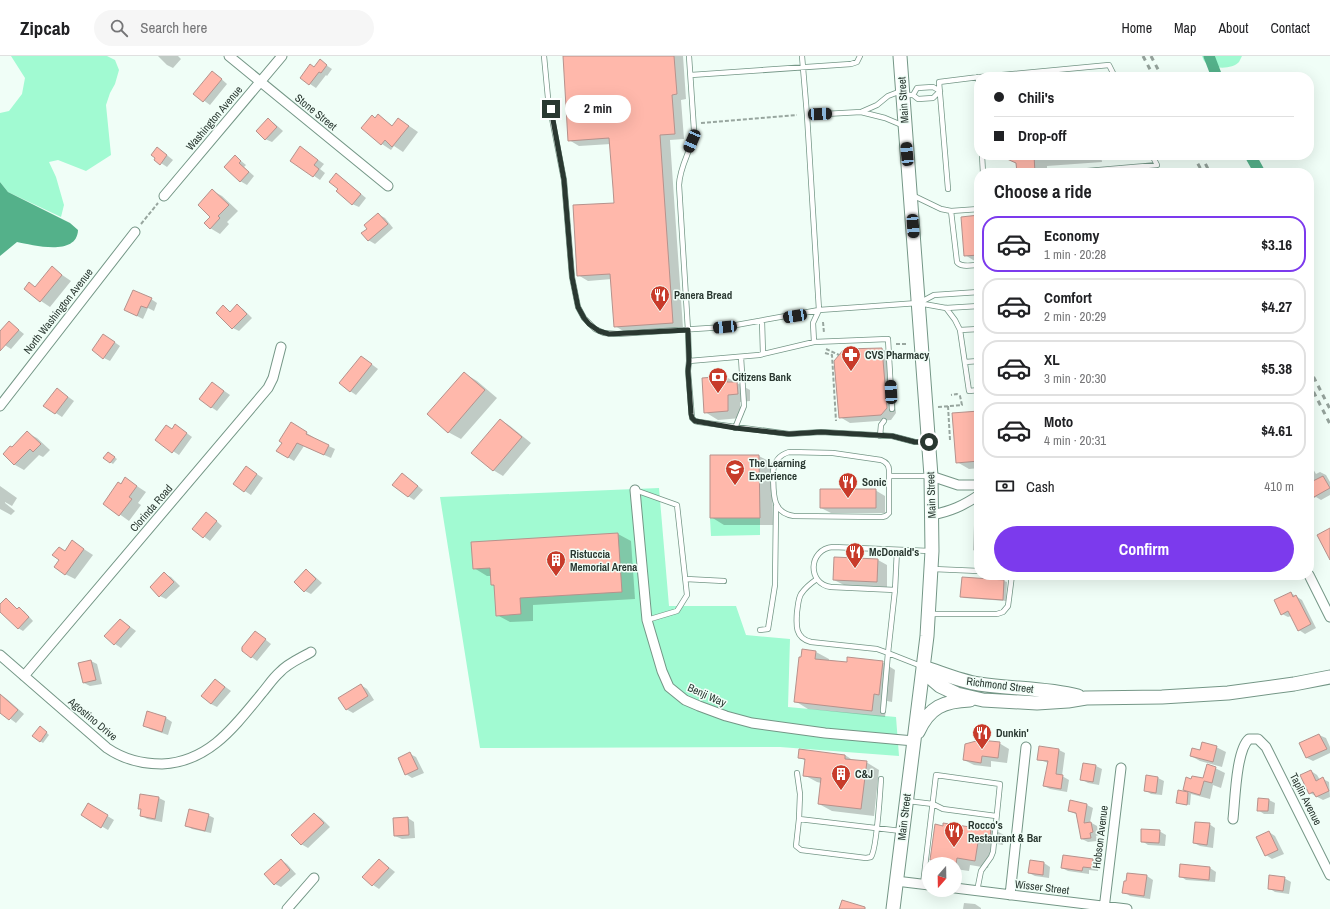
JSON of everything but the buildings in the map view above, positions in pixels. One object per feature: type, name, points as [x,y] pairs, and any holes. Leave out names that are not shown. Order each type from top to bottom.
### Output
[{"type":"main road","name":"Main Street","points":[[893,909],[929,614],[932,551],[929,442],[905,126],[906,93],[900,56]]},
{"type":"main road","name":"Richmond Street","points":[[923,667],[958,679],[979,684],[1051,691],[1086,698]]},
{"type":"main road","name":"Richmond Street","points":[[923,667],[933,680],[940,686],[957,694],[983,700],[1037,703],[1086,698],[1162,697],[1228,692],[1294,684],[1330,677]]},
{"type":"main road","points":[[914,741],[926,716],[940,705],[960,700],[983,700]]},
{"type":"street","name":"Stone Street","points":[[229,56],[388,186]]},
{"type":"street","name":"Washington Avenue","points":[[164,196],[282,56]]},
{"type":"street","name":"North Washington Avenue","points":[[0,406],[135,232]]},
{"type":"street","name":"Clorinda Road","points":[[24,676],[268,388],[273,378],[282,348]]},
{"type":"street","points":[[931,476],[958,484],[974,485]]},
{"type":"street","name":"Benji Way","points":[[635,490],[647,620],[662,671],[669,687],[685,700],[699,706],[738,720],[765,726],[914,741]]},
{"type":"street","points":[[932,516],[957,509],[974,498]]},
{"type":"street","points":[[1312,580],[1330,617]]},
{"type":"street","name":"Agostino Drive","points":[[0,655],[111,751],[137,761],[151,764],[166,764],[189,759],[202,754],[214,746],[248,710],[279,672],[311,652]]},
{"type":"street","name":"Taplin Avenue","points":[[1233,819],[1241,755],[1245,743],[1249,739],[1254,738],[1261,741],[1266,747],[1330,875]]},
{"type":"street","points":[[1010,895],[1026,747]]},
{"type":"street","name":"Hobson Avenue","points":[[1104,908],[1121,768]]},
{"type":"street","points":[[287,909],[314,878]]},
{"type":"street","points":[[896,881],[922,884]]},
{"type":"street","name":"Wisser Street","points":[[962,889],[1104,908],[1127,909]]},
{"type":"lane","points":[[544,56],[548,98],[564,180],[574,288],[581,314],[585,320],[599,331],[609,334],[725,327],[819,310],[918,303],[946,308],[974,306]]},
{"type":"lane","points":[[689,56],[694,133],[682,166],[679,185],[688,330],[688,371],[692,418],[697,422],[789,434],[821,432],[895,436],[915,442],[929,442]]},
{"type":"lane","points":[[802,56],[819,310],[814,323],[814,342]]},
{"type":"lane","points":[[691,75],[853,64],[860,56]]},
{"type":"lane","points":[[1033,72],[1109,65],[1112,72]]},
{"type":"lane","points":[[948,189],[939,82],[974,78]]},
{"type":"lane","points":[[861,112],[877,105],[888,96],[906,93],[917,88],[933,87],[940,92]]},
{"type":"lane","points":[[906,93],[918,98],[933,98],[940,92]]},
{"type":"lane","points":[[806,115],[861,112],[885,118],[905,126]]},
{"type":"lane","points":[[1122,168],[1157,165],[1154,160]]},
{"type":"lane","points":[[911,194],[941,209],[974,209]]},
{"type":"lane","points":[[951,210],[957,262],[962,266],[974,265]]},
{"type":"lane","points":[[918,303],[934,295],[974,292]]},
{"type":"lane","points":[[946,308],[960,330],[969,391],[974,390]]},
{"type":"lane","points":[[762,321],[763,354]]},
{"type":"lane","points":[[960,330],[974,329]]},
{"type":"lane","points":[[689,361],[763,354],[814,342],[888,339],[892,409]]},
{"type":"lane","points":[[735,428],[744,406],[741,357]]},
{"type":"lane","points":[[965,362],[974,361]]},
{"type":"lane","points":[[880,436],[881,425],[884,421]]},
{"type":"lane","points":[[760,630],[768,629],[775,585],[776,506],[774,498],[774,468],[777,459],[789,452],[833,453],[881,460],[888,465],[890,509],[889,513],[884,517],[794,516],[782,512],[776,506]]},
{"type":"lane","points":[[889,476],[931,476]]},
{"type":"lane","points":[[635,490],[677,505],[688,595],[677,611],[647,620]]},
{"type":"lane","points":[[895,590],[831,587],[824,585],[817,579],[814,572],[814,560],[817,554],[826,548],[832,547],[932,551]]},
{"type":"lane","points":[[883,711],[895,590],[897,550]]},
{"type":"lane","points":[[931,569],[974,571]]},
{"type":"lane","points":[[686,579],[724,581]]},
{"type":"lane","points":[[817,579],[804,590],[799,597],[796,628],[800,636],[811,642],[877,649],[923,667]]},
{"type":"lane","points":[[929,614],[997,614],[1003,612],[1008,606],[1011,580]]},
{"type":"lane","points":[[797,774],[800,794],[796,843],[797,847],[801,850],[866,858],[871,857],[873,852],[881,778]]},
{"type":"lane","points":[[928,857],[936,776],[1000,784],[993,852],[981,871],[977,891]]},
{"type":"lane","points":[[906,801],[933,804],[942,809],[996,816]]},
{"type":"lane","points":[[799,819],[902,832]]},
{"type":"path","points":[[700,123],[797,115]]},
{"type":"path","points":[[135,232],[164,196]]},
{"type":"path","points":[[823,322],[824,333]]},
{"type":"path","points":[[895,344],[908,344]]},
{"type":"path","points":[[825,349],[839,355]]},
{"type":"path","points":[[825,353],[832,355],[836,421]]},
{"type":"path","points":[[938,407],[962,405],[960,396],[957,394],[951,395]]},
{"type":"path","points":[[948,406],[950,440]]},
{"type":"shaded area","points":[[11,56],[107,56],[115,60],[119,70],[106,105],[111,155],[86,171],[58,160],[49,162],[56,177],[64,205],[61,217],[8,192],[0,182],[0,113],[9,111],[22,94],[25,78]]},
{"type":"shaded area","points":[[1202,56],[1242,56],[1236,65],[1222,68],[1208,64],[1204,61]]},
{"type":"shaded area","points":[[0,182],[8,192],[70,223],[78,230],[76,238],[70,244],[53,247],[43,247],[17,242],[0,256]]},
{"type":"shaded area","points":[[659,488],[669,606],[736,606],[746,635],[790,639],[788,707],[896,717],[899,756],[780,747],[480,748],[440,497]]},
{"type":"shaded area","points":[[710,518],[760,518],[760,535],[711,536]]},
{"type":"waterway","points":[[1209,56],[1215,72]]},
{"type":"waterway","points":[[1253,160],[1257,168]]},
{"type":"railway","points":[[1143,56],[1151,72]]},
{"type":"railway","points":[[1151,56],[1159,72]]},
{"type":"railway","points":[[1196,160],[1200,168]]},
{"type":"railway","points":[[1204,160],[1208,168]]},
{"type":"railway","points":[[1314,378],[1330,409]]},
{"type":"railway","points":[[1314,393],[1330,424]]},
{"type":"place","name":"Panera Bread","points":[[660,312]]},
{"type":"place","name":"CVS Pharmacy","points":[[851,372]]},
{"type":"place","name":"Citizens Bank","points":[[718,394]]},
{"type":"place","name":"The Learning Experience","points":[[735,486]]},
{"type":"place","name":"Sonic","points":[[848,499]]},
{"type":"place","name":"McDonald's","points":[[855,569]]},
{"type":"place","name":"Ristuccia Memorial Arena","points":[[556,577]]},
{"type":"place","name":"Dunkin'","points":[[982,750]]},
{"type":"place","name":"C&J","points":[[841,791]]},
{"type":"place","name":"Rocco's Restaurant & Bar","points":[[954,848]]},
{"type":"route","points":[[551,109],[564,180],[572,277],[580,312],[591,326],[599,331],[609,334],[688,330],[688,371],[691,416],[695,421],[735,428],[789,434],[821,432],[892,436],[915,442],[929,442]]}]
